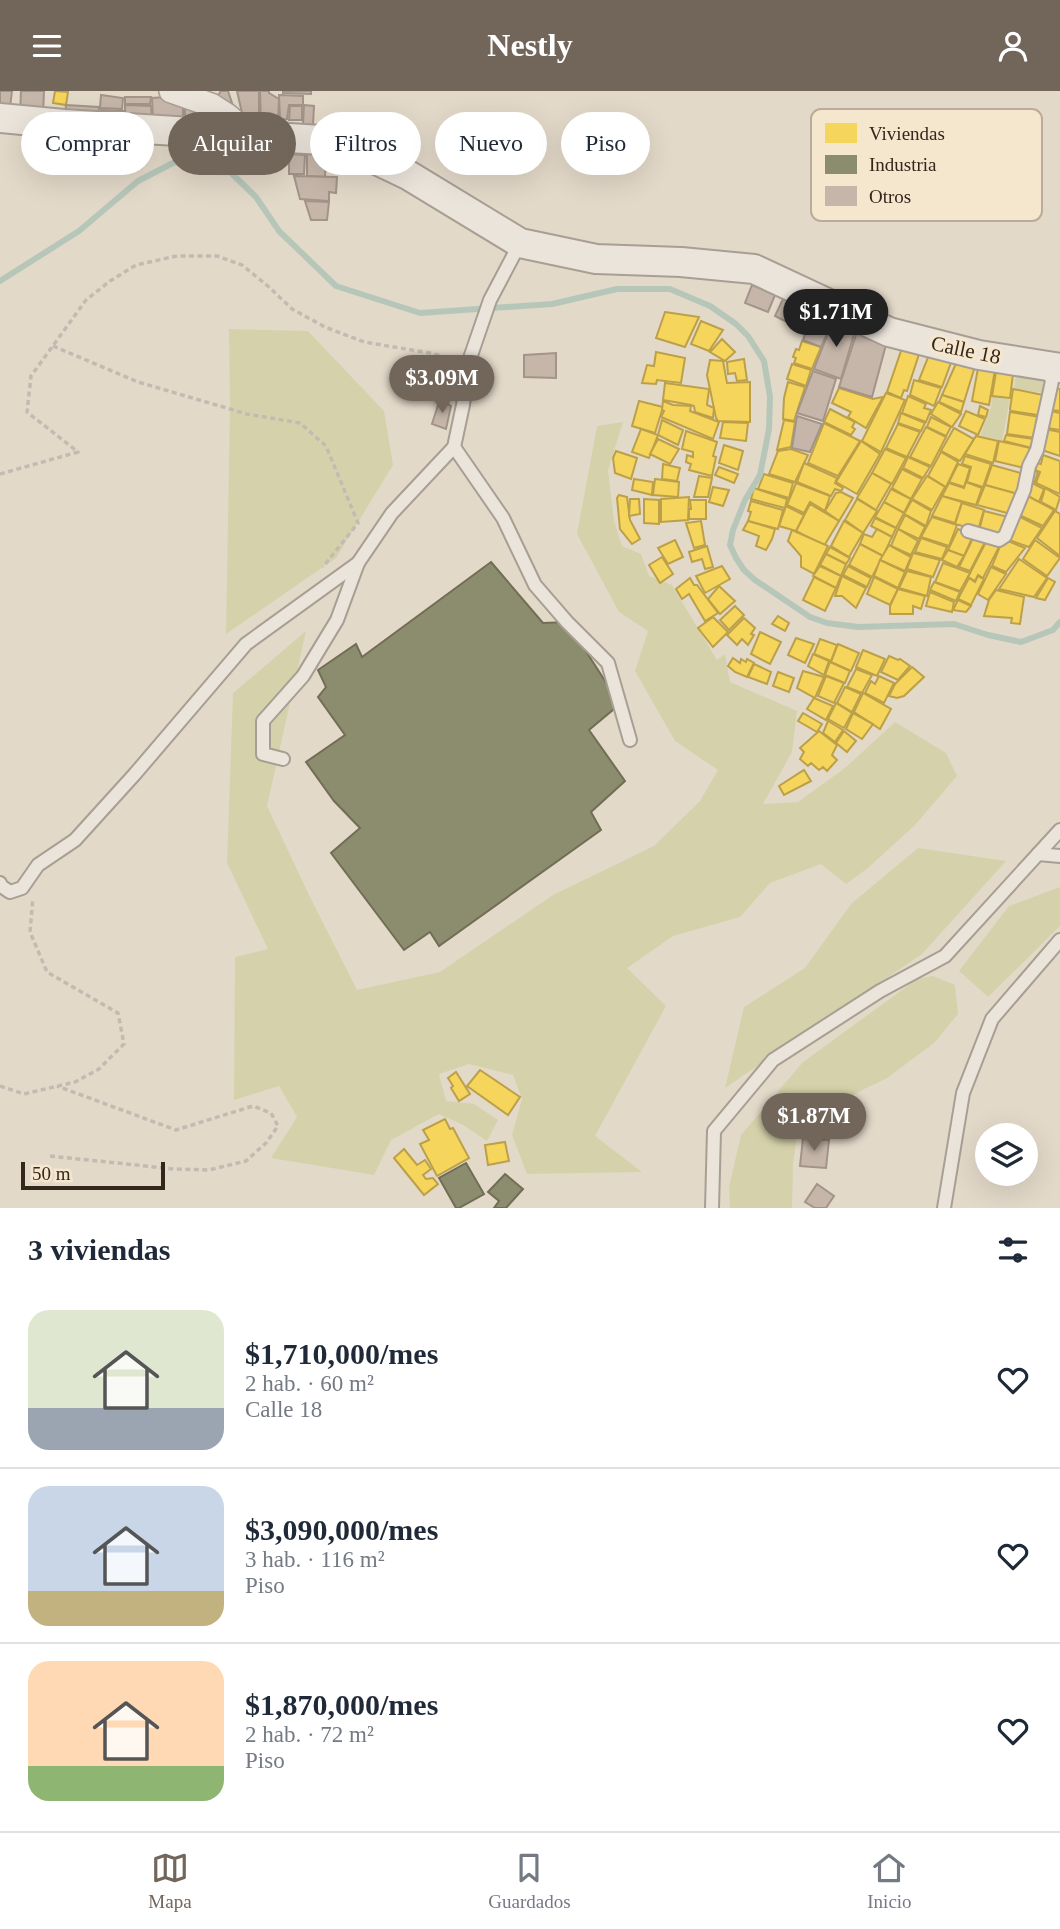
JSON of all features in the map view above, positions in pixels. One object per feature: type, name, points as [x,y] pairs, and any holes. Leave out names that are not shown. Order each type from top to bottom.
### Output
[{"type":"street","points":[[171,91],[223,112]]},
{"type":"street","name":"Calle 18","points":[[0,118],[168,130]]},
{"type":"street","name":"Calle 18","points":[[296,138],[337,141],[408,176],[520,243],[596,259],[638,259],[754,269],[889,332],[979,355],[1053,366]]},
{"type":"lane","points":[[283,758],[263,754],[263,721],[303,677],[337,620],[358,563],[392,513],[454,447],[468,363],[490,300],[520,243]]},
{"type":"lane","points":[[968,531],[999,540],[1005,536],[1037,450],[1053,366]]},
{"type":"lane","points":[[454,447],[503,518],[535,585],[608,663],[630,740]]},
{"type":"lane","points":[[0,883],[10,892],[22,888],[37,865],[75,840],[246,644],[358,563]]},
{"type":"lane","points":[[712,1208],[714,1131],[773,1061],[880,991],[945,956],[1060,830]]},
{"type":"lane","points":[[1038,854],[1060,856]]},
{"type":"lane","points":[[944,1208],[963,1093],[992,1019],[1060,940]]},
{"type":"path","points":[[0,474],[78,452],[27,412],[31,376],[86,300],[136,265],[177,256],[216,256],[242,265],[292,309],[324,327],[364,342],[430,353],[468,363]]},
{"type":"path","points":[[53,346],[138,382],[247,414],[300,423],[326,446],[358,523],[317,574]]},
{"type":"path","points":[[0,1086],[24,1094],[75,1082],[99,1069],[124,1044],[118,1013],[47,972],[30,932],[37,865]]},
{"type":"path","points":[[50,1156],[209,1170],[246,1161],[266,1143],[278,1126],[271,1113],[253,1106],[176,1130],[57,1086]]},
{"type":"shaded area","points":[[229,329],[308,331],[384,411],[393,465],[336,558],[226,634],[230,408]]},
{"type":"shaded area","points":[[1016,374],[1042,377],[1045,384],[1044,393],[1014,389]]},
{"type":"shaded area","points":[[992,396],[1010,398],[1002,441],[980,436],[991,408]]},
{"type":"shaded area","points":[[623,422],[608,470],[614,521],[622,546],[641,554],[649,576],[672,585],[717,660],[725,654],[730,682],[797,711],[792,752],[763,804],[798,802],[845,768],[895,722],[946,753],[957,776],[915,825],[868,868],[846,884],[821,864],[770,883],[740,917],[673,936],[627,968],[666,1006],[595,1136],[642,1172],[527,1174],[512,1135],[522,1099],[513,1075],[469,1064],[439,1074],[446,1101],[474,1104],[498,1120],[487,1141],[463,1125],[439,1114],[391,1140],[374,1175],[271,1158],[297,1117],[279,1086],[234,1100],[235,957],[268,949],[227,863],[233,693],[306,631],[267,806],[357,990],[440,972],[553,895],[654,846],[700,801],[718,770],[675,741],[635,671],[648,631],[619,612],[577,534],[597,426]]},
{"type":"shaded area","points":[[918,848],[1006,861],[922,954],[725,1088],[744,1007],[805,968],[851,904]]},
{"type":"shaded area","points":[[1060,887],[1060,926],[988,997],[959,971],[1009,906]]},
{"type":"shaded area","points":[[933,976],[955,985],[958,1014],[934,1043],[887,1078],[824,1109],[798,1131],[793,1163],[792,1208],[730,1208],[729,1187],[741,1135],[803,1062],[917,979]]},
{"type":"building: Viviendas","points":[[55,91],[68,92],[66,105],[53,103]]},
{"type":"building: Viviendas","points":[[665,312],[699,317],[685,347],[656,338]]},
{"type":"building: Viviendas","points":[[701,321],[723,330],[709,351],[691,344]]},
{"type":"building: Viviendas","points":[[722,339],[735,352],[725,361],[710,352]]},
{"type":"building: Viviendas","points":[[802,341],[821,347],[812,369],[794,363],[796,358],[793,357]]},
{"type":"building: Viviendas","points":[[903,345],[920,351],[907,391],[904,390],[901,398],[887,392]]},
{"type":"building: Viviendas","points":[[656,352],[685,358],[681,383],[657,380],[656,384],[642,383],[647,365],[654,366]]},
{"type":"building: Viviendas","points":[[929,355],[952,360],[942,387],[919,380]]},
{"type":"building: Viviendas","points":[[744,359],[747,380],[737,381],[735,373],[728,374],[727,362]]},
{"type":"building: Viviendas","points":[[958,359],[976,363],[964,402],[942,395]]},
{"type":"building: Viviendas","points":[[710,360],[723,361],[727,383],[750,382],[750,422],[718,421],[716,418],[707,375]]},
{"type":"building: Viviendas","points":[[792,364],[811,370],[806,386],[787,379]]},
{"type":"building: Viviendas","points":[[978,368],[995,370],[989,405],[972,401]]},
{"type":"building: Viviendas","points":[[996,372],[1013,374],[1010,398],[992,396]]},
{"type":"building: Viviendas","points":[[914,380],[941,388],[934,406],[910,395]]},
{"type":"building: Viviendas","points":[[788,382],[805,387],[794,421],[783,419]]},
{"type":"building: Viviendas","points":[[665,383],[709,389],[707,405],[714,408],[713,418],[695,412],[694,406],[663,400]]},
{"type":"building: Viviendas","points":[[839,388],[873,399],[883,397],[866,428],[848,417],[851,412],[832,403]]},
{"type":"building: Viviendas","points":[[1013,389],[1043,395],[1038,415],[1011,411]]},
{"type":"building: Viviendas","points":[[1055,389],[1060,389],[1060,411],[1051,410]]},
{"type":"building: Viviendas","points":[[886,393],[905,400],[881,452],[862,441]]},
{"type":"building: Viviendas","points":[[942,395],[964,402],[961,412],[939,402]]},
{"type":"building: Viviendas","points":[[908,396],[926,404],[924,408],[931,410],[926,422],[902,413]]},
{"type":"building: Viviendas","points":[[639,401],[663,407],[655,433],[632,426]]},
{"type":"building: Viviendas","points":[[663,401],[673,405],[691,406],[690,411],[719,422],[713,439],[661,417],[664,411]]},
{"type":"building: Viviendas","points":[[938,402],[961,414],[952,427],[931,414]]},
{"type":"building: Viviendas","points":[[980,406],[988,410],[986,417],[978,415]]},
{"type":"building: Viviendas","points":[[830,409],[855,422],[851,435],[824,422]]},
{"type":"building: Viviendas","points":[[966,411],[985,419],[978,435],[959,426]]},
{"type":"building: Viviendas","points":[[1051,411],[1060,413],[1060,430],[1047,428]]},
{"type":"building: Viviendas","points":[[1010,412],[1040,417],[1035,438],[1007,434]]},
{"type":"building: Viviendas","points":[[901,413],[925,423],[921,431],[898,423]]},
{"type":"building: Viviendas","points":[[931,417],[951,427],[946,436],[927,427]]},
{"type":"building: Viviendas","points":[[662,420],[683,430],[678,445],[658,435]]},
{"type":"building: Viviendas","points":[[784,420],[795,422],[791,447],[777,450]]},
{"type":"building: Viviendas","points":[[723,422],[748,423],[746,441],[720,438]]},
{"type":"building: Viviendas","points":[[824,423],[860,441],[838,476],[808,463]]},
{"type":"building: Viviendas","points":[[898,424],[920,432],[907,457],[886,448]]},
{"type":"building: Viviendas","points":[[926,427],[946,437],[931,466],[910,457]]},
{"type":"building: Viviendas","points":[[954,428],[974,439],[960,461],[941,451]]},
{"type":"building: Viviendas","points":[[641,429],[658,435],[649,458],[632,452]]},
{"type":"building: Viviendas","points":[[1045,429],[1060,432],[1060,456],[1039,449]]},
{"type":"building: Viviendas","points":[[686,431],[717,442],[712,476],[689,470],[691,464],[686,462],[687,455],[693,457],[693,452],[682,449]]},
{"type":"building: Viviendas","points":[[1006,435],[1034,439],[1032,448],[1004,441]]},
{"type":"building: Viviendas","points":[[976,436],[998,441],[993,463],[965,454]]},
{"type":"building: Viviendas","points":[[658,439],[679,449],[670,464],[650,454]]},
{"type":"building: Viviendas","points":[[861,441],[880,454],[857,494],[836,482]]},
{"type":"building: Viviendas","points":[[999,441],[1030,448],[1024,468],[995,461]]},
{"type":"building: Viviendas","points":[[724,445],[743,451],[738,470],[719,463]]},
{"type":"building: Viviendas","points":[[791,449],[808,455],[795,482],[769,474],[778,451]]},
{"type":"building: Viviendas","points":[[885,449],[906,458],[892,484],[872,473]]},
{"type":"building: Viviendas","points":[[616,451],[637,458],[631,479],[615,473],[613,458]]},
{"type":"building: Viviendas","points":[[941,452],[958,462],[946,487],[928,476]]},
{"type":"building: Viviendas","points":[[1043,455],[1060,461],[1060,494],[1036,483],[1040,472],[1035,470],[1037,463],[1041,464]]},
{"type":"building: Viviendas","points":[[965,456],[991,464],[983,487],[967,482],[971,467],[962,464]]},
{"type":"building: Viviendas","points":[[908,457],[930,467],[923,478],[903,468]]},
{"type":"building: Viviendas","points":[[804,463],[837,478],[835,483],[843,488],[841,491],[835,489],[831,496],[797,482]]},
{"type":"building: Viviendas","points":[[663,464],[680,468],[677,481],[662,479]]},
{"type":"building: Viviendas","points":[[958,464],[970,468],[964,487],[949,482]]},
{"type":"building: Viviendas","points":[[992,465],[1024,474],[1018,494],[985,485]]},
{"type":"building: Viviendas","points":[[719,467],[738,474],[734,483],[715,475]]},
{"type":"building: Viviendas","points":[[902,469],[922,479],[911,499],[892,488]]},
{"type":"building: Viviendas","points":[[1034,471],[1038,472],[1034,484],[1044,489],[1039,502],[1024,494]]},
{"type":"building: Viviendas","points":[[872,473],[891,484],[876,510],[857,498]]},
{"type":"building: Viviendas","points":[[764,474],[793,483],[789,498],[758,489]]},
{"type":"building: Viviendas","points":[[699,476],[712,478],[708,497],[694,497]]},
{"type":"building: Viviendas","points":[[927,476],[945,487],[932,510],[912,499]]},
{"type":"building: Viviendas","points":[[634,479],[653,482],[652,495],[632,490]]},
{"type":"building: Viviendas","points":[[655,479],[679,482],[678,497],[653,495]]},
{"type":"building: Viviendas","points":[[966,482],[982,488],[976,505],[942,496],[949,483],[964,488]]},
{"type":"building: Viviendas","points":[[796,483],[830,496],[825,511],[810,502],[804,513],[787,505]]},
{"type":"building: Viviendas","points":[[985,485],[1018,494],[1011,514],[977,505]]},
{"type":"building: Viviendas","points":[[713,487],[729,490],[723,506],[709,502]]},
{"type":"building: Viviendas","points":[[754,488],[787,499],[785,508],[751,499]]},
{"type":"building: Viviendas","points":[[1045,488],[1060,497],[1056,510],[1041,502]]},
{"type":"building: Viviendas","points":[[891,489],[911,499],[904,513],[884,502]]},
{"type":"building: Viviendas","points":[[841,492],[853,498],[839,521],[825,511],[836,493]]},
{"type":"building: Viviendas","points":[[1024,494],[1054,510],[1043,526],[1017,514]]},
{"type":"building: Viviendas","points":[[619,495],[627,497],[630,520],[640,539],[632,544],[620,529]]},
{"type":"building: Viviendas","points":[[942,496],[962,502],[955,523],[932,516]]},
{"type":"building: Viviendas","points":[[689,497],[688,520],[661,522],[661,499]]},
{"type":"building: Viviendas","points":[[630,499],[639,499],[640,514],[629,516]]},
{"type":"building: Viviendas","points":[[644,499],[659,500],[659,524],[644,523]]},
{"type":"building: Viviendas","points":[[857,499],[877,511],[863,533],[845,520]]},
{"type":"building: Viviendas","points":[[690,500],[706,500],[706,519],[689,519]]},
{"type":"building: Viviendas","points":[[912,500],[931,511],[926,526],[904,514]]},
{"type":"building: Viviendas","points":[[751,501],[783,510],[778,529],[748,521]]},
{"type":"building: Viviendas","points":[[884,502],[904,513],[896,528],[875,517]]},
{"type":"building: Viviendas","points":[[962,503],[984,510],[978,530],[955,524]]},
{"type":"building: Viviendas","points":[[810,504],[839,521],[824,546],[796,531]]},
{"type":"building: Viviendas","points":[[786,506],[804,515],[796,531],[779,526]]},
{"type":"building: Viviendas","points":[[984,511],[1008,517],[1002,537],[979,531]]},
{"type":"building: Viviendas","points":[[1055,511],[1060,514],[1060,556],[1037,538]]},
{"type":"building: Viviendas","points":[[905,515],[925,527],[919,539],[898,529]]},
{"type":"building: Viviendas","points":[[1016,515],[1042,528],[1029,547],[1006,539]]},
{"type":"building: Viviendas","points":[[932,517],[957,525],[949,546],[921,537]]},
{"type":"building: Viviendas","points":[[875,518],[896,528],[892,537],[871,526]]},
{"type":"building: Viviendas","points":[[701,521],[705,545],[694,548],[686,523]]},
{"type":"building: Viviendas","points":[[748,521],[775,529],[766,550],[756,546],[759,536],[743,530]]},
{"type":"building: Viviendas","points":[[844,521],[863,533],[849,557],[831,546]]},
{"type":"building: Viviendas","points":[[877,529],[892,537],[883,556],[860,544],[864,534],[872,537]]},
{"type":"building: Viviendas","points":[[898,529],[918,541],[911,555],[891,546]]},
{"type":"building: Viviendas","points":[[958,529],[973,536],[964,556],[948,550]]},
{"type":"building: Viviendas","points":[[792,530],[828,546],[814,574],[801,567],[801,556],[788,541]]},
{"type":"building: Viviendas","points":[[974,536],[985,542],[970,571],[959,567]]},
{"type":"building: Viviendas","points":[[921,538],[947,547],[942,559],[915,552]]},
{"type":"building: Viviendas","points":[[988,538],[1000,545],[983,578],[978,575],[975,581],[968,577]]},
{"type":"building: Viviendas","points":[[1003,539],[1025,548],[1006,572],[992,566]]},
{"type":"building: Viviendas","points":[[675,540],[683,557],[668,564],[658,548]]},
{"type":"building: Viviendas","points":[[1035,540],[1060,558],[1047,576],[1023,559]]},
{"type":"building: Viviendas","points":[[860,544],[883,556],[872,577],[849,565]]},
{"type":"building: Viviendas","points":[[889,545],[911,557],[905,571],[880,560]]},
{"type":"building: Viviendas","points":[[707,546],[713,567],[705,569],[702,559],[692,562],[689,552]]},
{"type":"building: Viviendas","points":[[830,547],[850,558],[846,564],[826,554]]},
{"type":"building: Viviendas","points":[[948,550],[964,556],[957,567],[942,560]]},
{"type":"building: Viviendas","points":[[913,553],[940,560],[933,577],[907,569]]},
{"type":"building: Viviendas","points":[[826,554],[846,564],[841,576],[820,565]]},
{"type":"building: Viviendas","points":[[662,557],[673,574],[660,583],[649,565]]},
{"type":"building: Viviendas","points":[[1019,559],[1047,578],[1034,597],[999,589]]},
{"type":"building: Viviendas","points":[[880,560],[905,572],[898,588],[874,576]]},
{"type":"building: Viviendas","points":[[943,563],[970,573],[960,591],[935,582]]},
{"type":"building: Viviendas","points":[[722,566],[730,579],[705,593],[696,576]]},
{"type":"building: Viviendas","points":[[820,566],[841,576],[836,588],[813,576]]},
{"type":"building: Viviendas","points":[[848,566],[871,578],[867,587],[843,575]]},
{"type":"building: Viviendas","points":[[991,567],[1006,574],[988,600],[978,594]]},
{"type":"building: Viviendas","points":[[907,571],[931,577],[927,596],[899,588]]},
{"type":"building: Viviendas","points":[[842,576],[866,588],[856,608],[842,596],[835,596]]},
{"type":"building: Viviendas","points":[[978,576],[984,579],[971,605],[958,599],[969,578],[975,582]]},
{"type":"building: Viviendas","points":[[814,577],[836,588],[825,611],[803,600]]},
{"type":"building: Viviendas","points":[[874,577],[898,589],[890,605],[867,594]]},
{"type":"building: Viviendas","points":[[690,578],[718,613],[705,621],[689,594],[682,599],[676,589]]},
{"type":"building: Viviendas","points":[[1048,578],[1055,582],[1045,600],[1036,598]]},
{"type":"building: Viviendas","points":[[934,582],[960,592],[956,601],[930,590]]},
{"type":"building: Viviendas","points":[[719,586],[735,601],[720,614],[708,599]]},
{"type":"building: Viviendas","points":[[898,589],[925,596],[921,609],[913,606],[913,614],[890,614],[890,606]]},
{"type":"building: Viviendas","points":[[996,590],[1024,597],[1020,624],[1011,623],[1012,618],[984,616],[989,600]]},
{"type":"building: Viviendas","points":[[930,592],[954,602],[952,612],[926,606]]},
{"type":"building: Viviendas","points":[[958,600],[971,606],[966,612],[953,610]]},
{"type":"building: Viviendas","points":[[735,606],[744,615],[729,630],[720,620]]},
{"type":"building: Viviendas","points":[[778,616],[789,623],[785,631],[772,624]]},
{"type":"building: Viviendas","points":[[713,617],[728,632],[713,647],[698,628]]},
{"type":"building: Viviendas","points":[[744,618],[755,628],[751,634],[754,635],[748,645],[742,639],[737,645],[727,635]]},
{"type":"building: Viviendas","points":[[760,632],[781,642],[770,664],[751,654]]},
{"type":"building: Viviendas","points":[[796,638],[814,644],[805,663],[788,655]]},
{"type":"building: Viviendas","points":[[820,639],[837,645],[831,661],[814,654]]},
{"type":"building: Viviendas","points":[[838,644],[859,653],[851,671],[831,662]]},
{"type":"building: Viviendas","points":[[863,650],[885,659],[877,676],[856,667]]},
{"type":"building: Viviendas","points":[[813,654],[829,661],[824,675],[808,666]]},
{"type":"building: Viviendas","points":[[889,656],[910,666],[898,680],[881,672]]},
{"type":"building: Viviendas","points":[[733,658],[740,663],[741,659],[746,662],[747,659],[754,663],[747,677],[728,666]]},
{"type":"building: Viviendas","points":[[830,662],[850,671],[845,683],[825,675]]},
{"type":"building: Viviendas","points":[[754,664],[771,672],[767,684],[748,677]]},
{"type":"building: Viviendas","points":[[912,667],[924,677],[904,696],[889,696],[895,684]]},
{"type":"building: Viviendas","points":[[856,669],[872,675],[862,693],[847,687]]},
{"type":"building: Viviendas","points":[[803,671],[824,677],[815,698],[797,688]]},
{"type":"building: Viviendas","points":[[778,672],[794,678],[789,692],[773,686]]},
{"type":"building: Viviendas","points":[[826,676],[844,683],[834,703],[818,696]]},
{"type":"building: Viviendas","points":[[879,676],[894,683],[884,703],[865,693],[871,681],[875,684]]},
{"type":"building: Viviendas","points":[[845,687],[861,694],[852,712],[837,703]]},
{"type":"building: Viviendas","points":[[863,693],[891,709],[880,729],[854,712]]},
{"type":"building: Viviendas","points":[[814,698],[833,706],[826,720],[807,709]]},
{"type":"building: Viviendas","points":[[836,703],[852,713],[844,728],[828,719]]},
{"type":"building: Viviendas","points":[[803,713],[822,724],[817,732],[798,721]]},
{"type":"building: Viviendas","points":[[853,713],[873,724],[862,739],[846,729]]},
{"type":"building: Viviendas","points":[[828,721],[843,730],[835,742],[823,733]]},
{"type":"building: Viviendas","points":[[819,731],[837,745],[832,755],[837,760],[827,771],[823,767],[819,770],[811,763],[808,766],[800,759],[804,752],[800,748]]},
{"type":"building: Viviendas","points":[[844,731],[856,741],[847,752],[836,743]]},
{"type":"building: Viviendas","points":[[804,770],[811,781],[784,795],[779,786]]},
{"type":"building: Viviendas","points":[[480,1070],[520,1097],[508,1115],[467,1086]]},
{"type":"building: Viviendas","points":[[456,1072],[470,1094],[459,1101],[448,1078]]},
{"type":"building: Viviendas","points":[[445,1119],[469,1158],[437,1176],[420,1144],[429,1140],[423,1130]]},
{"type":"building: Viviendas","points":[[505,1142],[509,1161],[488,1165],[485,1145]]},
{"type":"building: Viviendas","points":[[404,1149],[417,1165],[425,1160],[431,1169],[423,1175],[426,1179],[433,1178],[438,1184],[424,1195],[394,1158]]},
{"type":"building: Industria","points":[[491,562],[543,623],[567,622],[620,704],[589,730],[625,781],[591,812],[601,830],[439,946],[430,932],[404,950],[331,853],[360,828],[334,801],[306,762],[345,735],[318,697],[326,687],[318,670],[356,644],[362,657]]},
{"type":"building: Industria","points":[[466,1163],[484,1194],[456,1208],[439,1178]]},
{"type":"building: Industria","points":[[505,1174],[523,1189],[506,1208],[494,1208],[499,1201],[488,1192]]},
{"type":"building: Otros","points":[[0,91],[12,91],[10,107],[0,105]]},
{"type":"building: Otros","points":[[21,91],[44,91],[43,112],[21,112],[20,115]]},
{"type":"building: Otros","points":[[221,91],[228,91],[233,106],[212,104]]},
{"type":"building: Otros","points":[[237,91],[259,91],[259,112],[242,112]]},
{"type":"building: Otros","points":[[260,91],[269,91],[279,99],[278,112],[261,112]]},
{"type":"building: Otros","points":[[311,91],[311,94],[283,93]]},
{"type":"building: Otros","points":[[101,95],[123,98],[122,109],[100,108]]},
{"type":"building: Otros","points":[[279,95],[303,96],[303,105],[289,105],[288,112],[280,112]]},
{"type":"building: Otros","points":[[125,97],[151,97],[150,104],[125,104]]},
{"type":"building: Otros","points":[[152,98],[183,99],[183,112],[168,112],[168,119],[154,119]]},
{"type":"building: Otros","points":[[185,103],[201,112],[185,112]]},
{"type":"building: Otros","points":[[66,105],[99,107],[99,112],[65,112]]},
{"type":"building: Otros","points":[[125,105],[151,106],[151,112],[125,112]]},
{"type":"building: Otros","points":[[304,105],[314,106],[314,112],[310,112],[310,125],[303,124]]},
{"type":"building: Otros","points":[[290,106],[302,106],[302,120],[296,120],[296,112],[290,112]]},
{"type":"building: Otros","points":[[101,110],[123,111],[123,112]]},
{"type":"building: Otros","points":[[307,153],[310,153],[310,175],[325,177],[307,176]]},
{"type":"building: Otros","points":[[296,154],[305,155],[304,174],[296,174]]},
{"type":"building: Otros","points":[[294,176],[337,177],[336,193],[329,192],[329,201],[300,199]]},
{"type":"building: Otros","points":[[305,201],[329,202],[327,220],[311,220]]},
{"type":"building: Otros","points":[[752,285],[775,295],[768,312],[745,303]]},
{"type":"building: Otros","points":[[783,299],[800,304],[793,325],[775,316]]},
{"type":"building: Otros","points":[[813,312],[833,321],[821,347],[803,340]]},
{"type":"building: Otros","points":[[833,321],[857,324],[841,379],[814,369]]},
{"type":"building: Otros","points":[[858,329],[887,341],[872,397],[839,387]]},
{"type":"building: Otros","points":[[556,353],[556,378],[524,377],[524,355]]},
{"type":"building: Otros","points":[[813,371],[836,379],[823,421],[797,413]]},
{"type":"building: Otros","points":[[433,372],[449,377],[439,402],[430,398],[436,388],[428,384]]},
{"type":"building: Otros","points":[[439,402],[451,406],[446,429],[432,424]]},
{"type":"building: Otros","points":[[797,416],[822,424],[810,452],[792,448]]},
{"type":"building: Otros","points":[[803,1138],[829,1140],[826,1168],[800,1166]]},
{"type":"building: Otros","points":[[817,1184],[834,1196],[826,1208],[815,1208],[805,1202]]},
{"type":"waterway","points":[[0,281],[79,231],[138,181],[173,163],[205,156],[224,166],[256,197],[279,231],[336,286],[420,313],[552,304],[617,289],[670,289],[710,306],[736,324],[748,336],[764,361],[770,397],[769,429],[760,475],[745,500],[730,545],[744,570],[755,580],[810,617],[827,623],[858,627],[954,624],[1021,642],[1053,630],[1060,622]]}]
